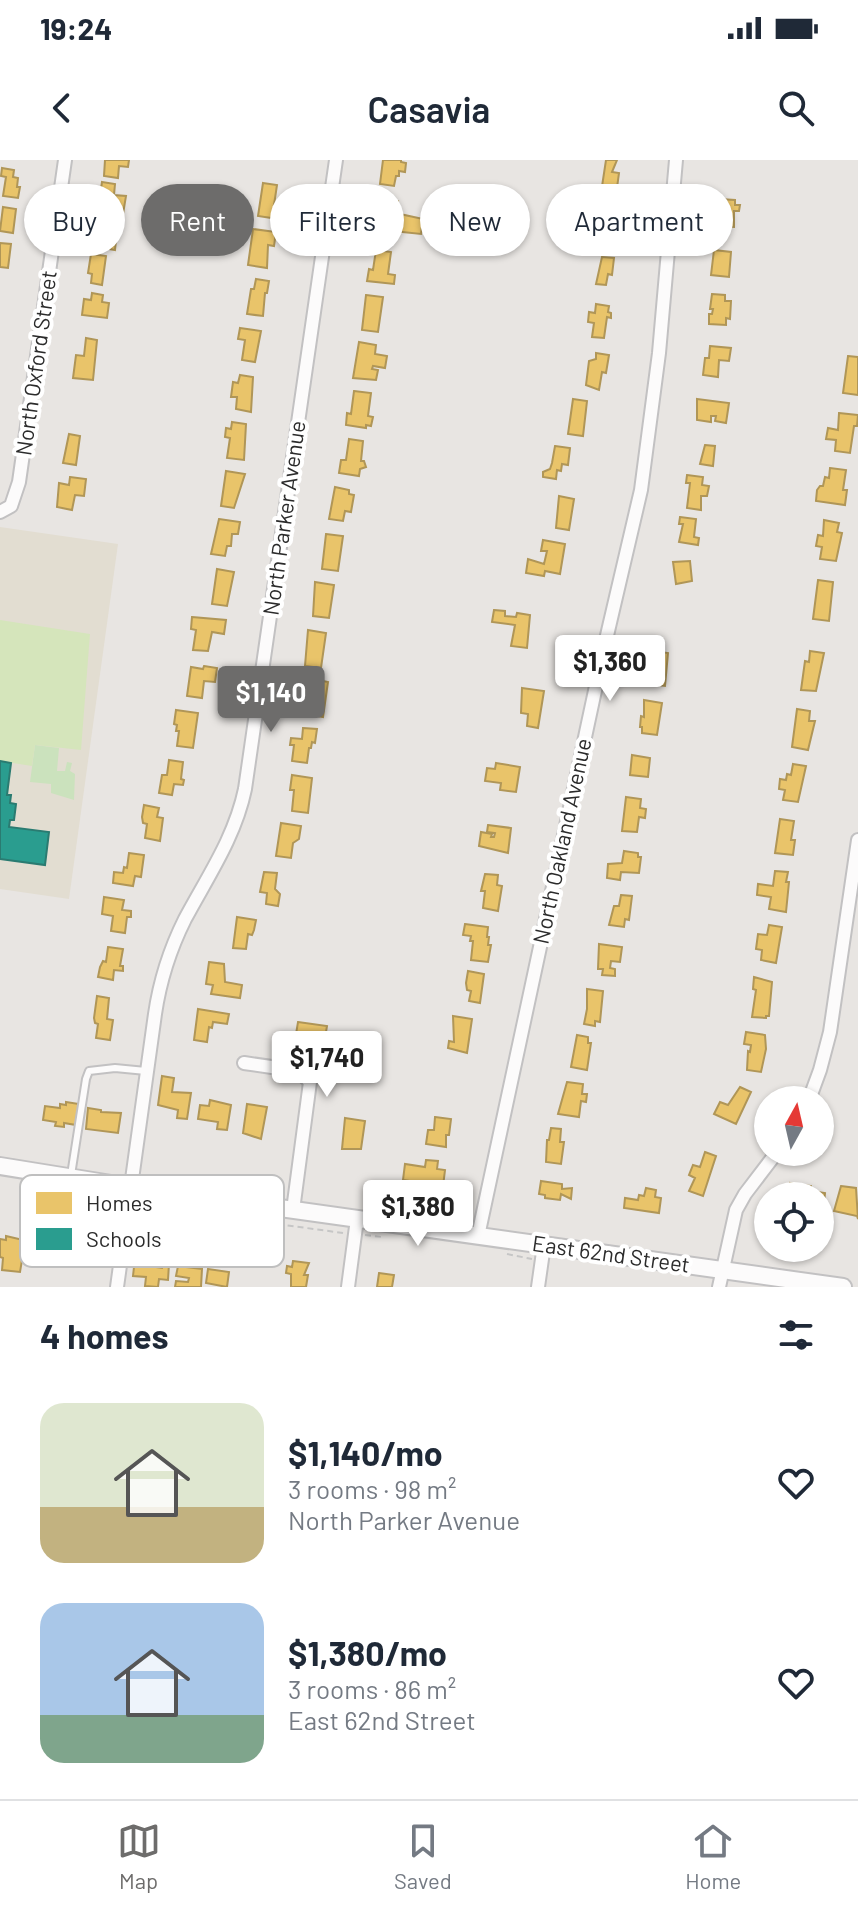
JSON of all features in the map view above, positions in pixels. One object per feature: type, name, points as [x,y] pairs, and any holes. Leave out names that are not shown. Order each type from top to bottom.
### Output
[{"type":"street","name":"North Oxford Street","points":[[0,512],[11,506],[19,482],[65,160]]},
{"type":"street","name":"North Parker Avenue","points":[[132,1175],[156,1004],[168,960],[185,919],[228,841],[243,799],[336,160]]},
{"type":"street","name":"North Oakland Avenue","points":[[478,1236],[641,490],[661,337],[676,160]]},
{"type":"street","points":[[814,1086],[830,1032],[858,840]]},
{"type":"street","points":[[244,1063],[299,1071],[310,1082],[293,1210]]},
{"type":"street","name":"East 62nd Street","points":[[0,1166],[53,1175]]},
{"type":"street","points":[[719,1287],[736,1210],[766,1166]]},
{"type":"street","name":"East 62nd Street","points":[[284,1209],[352,1226],[478,1236],[843,1287]]},
{"type":"street","points":[[348,1287],[352,1226]]},
{"type":"street","points":[[538,1287],[544,1245]]},
{"type":"street","name":"North Parker Avenue","points":[[117,1287],[120,1267]]},
{"type":"lane","points":[[71,1175],[89,1071],[115,1068],[146,1071]]},
{"type":"path","points":[[284,1219],[352,1226]]},
{"type":"shaded area","points":[[0,527],[118,544],[69,899],[0,889]]},
{"type":"green space","points":[[0,620],[90,634],[81,750],[35,745],[32,766],[0,761]]},
{"type":"green space","points":[[35,745],[59,748],[57,771],[65,771],[67,762],[72,763],[70,771],[75,774],[74,800],[51,793],[51,784],[30,782]]},
{"type":"building: Homes","points":[[105,160],[129,160],[128,167],[119,166],[118,178],[104,176]]},
{"type":"building: Homes","points":[[383,160],[406,163],[405,172],[399,171],[394,184],[380,184]]},
{"type":"building: Homes","points":[[606,160],[617,160],[612,172],[619,173],[618,184],[602,184]]},
{"type":"building: Homes","points":[[2,168],[14,170],[13,177],[18,178],[17,187],[20,187],[18,198],[3,196],[6,177],[1,176]]},
{"type":"building: Homes","points":[[263,183],[270,184],[270,218],[258,216]]},
{"type":"building: Homes","points":[[733,200],[735,205],[740,205],[739,211],[734,211],[734,227]]},
{"type":"building: Homes","points":[[3,207],[16,209],[13,233],[0,231]]},
{"type":"building: Homes","points":[[404,215],[420,218],[420,234],[404,232]]},
{"type":"building: Homes","points":[[254,229],[270,231],[267,268],[248,265],[249,256],[254,256]]},
{"type":"building: Homes","points":[[0,243],[11,244],[8,268],[0,267]]},
{"type":"building: Homes","points":[[91,256],[106,256],[102,285],[91,283],[92,274],[88,273]]},
{"type":"building: Homes","points":[[375,256],[390,256],[388,274],[395,275],[394,284],[367,281],[369,269],[373,270]]},
{"type":"building: Homes","points":[[713,256],[731,256],[729,277],[711,275]]},
{"type":"building: Homes","points":[[602,257],[614,258],[612,275],[608,274],[606,285],[596,284]]},
{"type":"building: Homes","points":[[256,279],[269,281],[263,316],[247,314]]},
{"type":"building: Homes","points":[[92,293],[103,295],[102,302],[109,303],[107,318],[82,315],[84,299],[91,300]]},
{"type":"building: Homes","points":[[712,294],[725,295],[725,301],[731,301],[730,319],[726,318],[726,325],[709,324],[709,314],[713,309],[710,309]]},
{"type":"building: Homes","points":[[366,295],[383,297],[378,332],[362,330]]},
{"type":"building: Homes","points":[[596,304],[609,306],[608,312],[611,313],[611,318],[607,317],[604,338],[592,337],[594,323],[588,322],[589,312],[595,313]]},
{"type":"building: Homes","points":[[240,328],[261,331],[255,362],[242,360],[245,340],[238,339]]},
{"type":"building: Homes","points":[[86,338],[97,340],[93,380],[73,378],[76,355],[84,356]]},
{"type":"building: Homes","points":[[359,342],[376,345],[375,354],[387,356],[385,368],[373,366],[372,369],[378,370],[376,380],[353,378]]},
{"type":"building: Homes","points":[[710,346],[731,348],[729,361],[719,360],[718,377],[703,375]]},
{"type":"building: Homes","points":[[596,353],[609,355],[599,390],[586,385],[589,361],[596,359]]},
{"type":"building: Homes","points":[[848,356],[858,357],[858,395],[843,393]]},
{"type":"building: Homes","points":[[240,375],[253,377],[251,412],[236,409],[237,397],[231,397],[233,382],[238,383]]},
{"type":"building: Homes","points":[[354,391],[371,393],[368,416],[373,417],[371,426],[346,425]]},
{"type":"building: Homes","points":[[573,399],[587,401],[583,436],[568,434]]},
{"type":"building: Homes","points":[[697,399],[729,403],[726,423],[715,421],[716,416],[711,416],[711,422],[697,420]]},
{"type":"building: Homes","points":[[839,413],[858,415],[850,453],[835,451],[836,440],[826,439],[828,428],[838,430]]},
{"type":"building: Homes","points":[[232,422],[246,424],[244,460],[227,458],[230,438],[225,437],[226,428],[231,429]]},
{"type":"building: Homes","points":[[69,434],[80,436],[76,465],[63,463]]},
{"type":"building: Homes","points":[[349,439],[363,441],[361,461],[366,467],[360,469],[359,476],[339,473],[341,460],[346,460]]},
{"type":"building: Homes","points":[[705,445],[715,446],[713,466],[700,464]]},
{"type":"building: Homes","points":[[555,446],[570,448],[568,465],[562,464],[561,471],[557,470],[556,479],[543,477],[543,472],[550,469]]},
{"type":"building: Homes","points":[[830,468],[846,470],[843,490],[847,490],[845,505],[816,501],[817,490],[823,486],[825,477],[829,478]]},
{"type":"building: Homes","points":[[226,471],[245,474],[234,508],[221,506]]},
{"type":"building: Homes","points":[[687,475],[703,477],[702,485],[709,486],[707,496],[701,496],[701,510],[687,508],[690,483],[686,483]]},
{"type":"building: Homes","points":[[70,477],[86,479],[84,496],[75,495],[72,510],[57,507],[59,483],[69,485]]},
{"type":"building: Homes","points":[[335,487],[349,490],[349,494],[354,495],[351,512],[345,511],[343,521],[329,519]]},
{"type":"building: Homes","points":[[559,496],[574,499],[569,530],[556,528]]},
{"type":"building: Homes","points":[[680,517],[696,519],[694,537],[699,538],[698,545],[679,542],[683,524],[679,524]]},
{"type":"building: Homes","points":[[219,519],[240,522],[238,534],[232,534],[231,546],[227,546],[225,556],[211,554]]},
{"type":"building: Homes","points":[[824,520],[839,523],[837,532],[842,533],[836,561],[820,559],[822,547],[816,546],[818,535],[823,536]]},
{"type":"building: Homes","points":[[326,534],[343,536],[338,571],[322,569]]},
{"type":"building: Homes","points":[[543,540],[565,544],[560,574],[545,571],[544,576],[526,573],[528,559],[544,564],[547,551],[541,551]]},
{"type":"building: Homes","points":[[690,561],[692,581],[676,584],[673,562]]},
{"type":"building: Homes","points":[[217,569],[234,572],[227,606],[212,604]]},
{"type":"building: Homes","points":[[818,580],[833,582],[829,621],[813,619]]},
{"type":"building: Homes","points":[[315,582],[334,585],[329,618],[313,616]]},
{"type":"building: Homes","points":[[494,610],[505,611],[505,616],[516,617],[517,613],[530,615],[527,648],[511,646],[515,625],[492,622]]},
{"type":"building: Homes","points":[[192,617],[226,620],[224,634],[212,632],[208,651],[193,650],[196,630],[191,629]]},
{"type":"building: Homes","points":[[308,630],[326,633],[321,668],[305,666]]},
{"type":"building: Homes","points":[[653,651],[668,653],[665,686],[648,684]]},
{"type":"building: Homes","points":[[810,651],[824,653],[816,691],[801,690],[805,661],[809,662]]},
{"type":"building: Homes","points":[[204,666],[217,668],[215,682],[204,681],[202,698],[187,696],[191,667],[203,669]]},
{"type":"building: Homes","points":[[308,678],[328,682],[323,717],[306,714]]},
{"type":"building: Homes","points":[[522,688],[544,691],[538,728],[527,726],[528,714],[521,713]]},
{"type":"building: Homes","points":[[644,700],[662,703],[657,735],[642,733]]},
{"type":"building: Homes","points":[[797,709],[810,711],[809,721],[815,721],[808,750],[792,747]]},
{"type":"building: Homes","points":[[176,710],[198,713],[193,748],[177,746],[179,731],[176,731],[177,725],[174,724]]},
{"type":"building: Homes","points":[[303,728],[317,729],[307,763],[292,761],[294,745],[290,745],[291,738],[302,739]]},
{"type":"building: Homes","points":[[632,755],[650,758],[648,777],[630,775]]},
{"type":"building: Homes","points":[[169,760],[183,762],[183,785],[174,784],[172,795],[159,793],[162,775],[167,775]]},
{"type":"building: Homes","points":[[496,763],[520,767],[516,792],[500,790],[501,783],[485,781],[487,768],[495,769]]},
{"type":"building: Homes","points":[[793,764],[806,766],[798,802],[783,800],[785,790],[779,789],[780,779],[786,780],[787,774],[791,775]]},
{"type":"building: Homes","points":[[292,775],[312,778],[308,813],[292,811]]},
{"type":"building: Homes","points":[[626,797],[641,799],[640,808],[646,809],[645,818],[639,817],[637,832],[622,831]]},
{"type":"building: Homes","points":[[144,805],[159,808],[157,817],[163,818],[160,841],[145,838],[147,824],[143,823],[142,817]]},
{"type":"building: Homes","points":[[780,819],[794,821],[791,840],[795,840],[793,855],[775,853]]},
{"type":"building: Homes","points":[[281,823],[301,826],[299,839],[293,843],[291,858],[276,856]]},
{"type":"building: Homes","points":[[488,825],[511,828],[508,853],[479,846],[481,832],[494,837],[495,833],[487,832]]},
{"type":"building: Homes","points":[[624,851],[638,853],[641,857],[639,873],[621,872],[620,880],[607,878],[608,864],[622,863]]},
{"type":"building: Homes","points":[[129,853],[144,855],[141,877],[135,876],[133,886],[113,883],[114,872],[123,873],[124,867],[127,868]]},
{"type":"building: Homes","points":[[775,871],[788,872],[786,912],[769,909],[771,897],[757,895],[758,884],[773,886]]},
{"type":"building: Homes","points":[[264,872],[277,873],[275,889],[280,894],[278,906],[266,904],[267,893],[260,892]]},
{"type":"building: Homes","points":[[485,874],[498,875],[497,885],[502,886],[498,911],[483,908],[485,891],[481,891]]},
{"type":"building: Homes","points":[[621,895],[632,896],[629,920],[625,919],[624,927],[609,925],[614,906],[619,906]]},
{"type":"building: Homes","points":[[104,897],[124,900],[122,910],[131,911],[125,933],[111,931],[113,916],[102,914]]},
{"type":"building: Homes","points":[[237,917],[256,920],[252,935],[248,934],[246,949],[233,948]]},
{"type":"building: Homes","points":[[465,924],[488,927],[488,945],[491,945],[488,962],[471,960],[473,941],[470,941],[471,936],[463,935]]},
{"type":"building: Homes","points":[[769,925],[782,927],[776,963],[761,960],[762,950],[756,949],[758,934],[767,935]]},
{"type":"building: Homes","points":[[599,944],[622,947],[620,962],[611,961],[610,968],[615,969],[615,976],[602,975],[603,969],[598,969]]},
{"type":"building: Homes","points":[[108,947],[123,949],[120,966],[123,966],[123,971],[114,970],[113,980],[98,977],[103,961],[106,962]]},
{"type":"building: Homes","points":[[209,962],[224,964],[225,982],[242,985],[240,998],[211,994],[213,985],[206,984]]},
{"type":"building: Homes","points":[[468,971],[484,974],[480,1003],[469,1001]]},
{"type":"building: Homes","points":[[754,977],[772,982],[769,1016],[766,1018],[752,1017],[756,990],[753,989]]},
{"type":"building: Homes","points":[[587,989],[603,991],[600,1022],[595,1021],[595,1026],[584,1024]]},
{"type":"building: Homes","points":[[97,996],[109,998],[107,1019],[113,1020],[110,1040],[96,1038],[98,1024],[94,1018]]},
{"type":"building: Homes","points":[[198,1009],[229,1014],[227,1024],[213,1022],[212,1028],[209,1027],[207,1042],[194,1040]]},
{"type":"building: Homes","points":[[453,1016],[472,1019],[467,1053],[448,1048],[449,1041],[454,1042]]},
{"type":"building: Homes","points":[[298,1022],[327,1026],[325,1038],[296,1034]]},
{"type":"building: Homes","points":[[746,1032],[765,1035],[766,1049],[761,1072],[747,1070],[751,1045],[744,1044]]},
{"type":"building: Homes","points":[[577,1035],[588,1037],[588,1043],[591,1043],[587,1070],[571,1067]]},
{"type":"building: Homes","points":[[162,1076],[174,1078],[172,1092],[191,1093],[187,1119],[177,1118],[178,1110],[158,1105]]},
{"type":"building: Homes","points":[[567,1082],[583,1084],[582,1094],[587,1094],[586,1102],[581,1101],[579,1117],[558,1114]]},
{"type":"building: Homes","points":[[740,1087],[751,1092],[736,1124],[714,1114],[720,1102],[728,1105]]},
{"type":"building: Homes","points":[[210,1100],[231,1105],[227,1130],[217,1129],[218,1122],[198,1119],[200,1105],[209,1106]]},
{"type":"building: Homes","points":[[66,1102],[79,1104],[76,1125],[64,1123],[64,1127],[55,1126],[56,1122],[43,1120],[45,1106],[60,1108],[60,1104],[66,1105]]},
{"type":"building: Homes","points":[[247,1104],[267,1107],[261,1139],[243,1133]]},
{"type":"building: Homes","points":[[88,1108],[121,1113],[118,1133],[86,1129]]},
{"type":"building: Homes","points":[[435,1117],[451,1119],[446,1147],[426,1144],[428,1130],[434,1130]]},
{"type":"building: Homes","points":[[345,1118],[365,1121],[361,1149],[342,1149]]},
{"type":"building: Homes","points":[[551,1128],[561,1129],[560,1142],[564,1142],[561,1164],[546,1162]]},
{"type":"building: Homes","points":[[705,1152],[716,1156],[703,1196],[689,1191],[695,1178],[689,1175],[693,1165],[700,1167]]},
{"type":"building: Homes","points":[[426,1160],[438,1161],[437,1169],[445,1170],[443,1186],[403,1180],[405,1164],[425,1167]]},
{"type":"building: Homes","points":[[541,1181],[562,1184],[562,1189],[572,1188],[571,1199],[561,1194],[560,1200],[545,1198],[545,1195],[539,1194]]},
{"type":"building: Homes","points":[[841,1186],[856,1188],[858,1219],[857,1216],[834,1211]]},
{"type":"building: Homes","points":[[646,1188],[656,1190],[655,1197],[661,1198],[659,1213],[624,1208],[625,1198],[638,1200],[639,1195],[644,1196]]},
{"type":"building: Homes","points":[[6,1236],[20,1239],[20,1272],[2,1270],[0,1239],[6,1240]]},
{"type":"building: Homes","points":[[293,1261],[309,1263],[304,1275],[308,1275],[306,1287],[291,1287],[291,1274],[286,1273],[287,1266],[292,1267]]},
{"type":"building: Homes","points":[[134,1267],[169,1267],[168,1280],[159,1279],[158,1287],[145,1286],[146,1277],[133,1276]]},
{"type":"building: Homes","points":[[178,1267],[202,1269],[201,1287],[175,1287],[176,1281],[188,1282],[189,1278],[176,1276]]},
{"type":"building: Homes","points":[[208,1269],[229,1272],[227,1287],[206,1283]]},
{"type":"building: Homes","points":[[379,1273],[394,1275],[392,1287],[377,1287]]},
{"type":"building: Schools","points":[[0,761],[11,763],[7,795],[11,795],[10,803],[16,804],[14,820],[10,820],[9,827],[49,832],[45,865],[0,859]]}]
